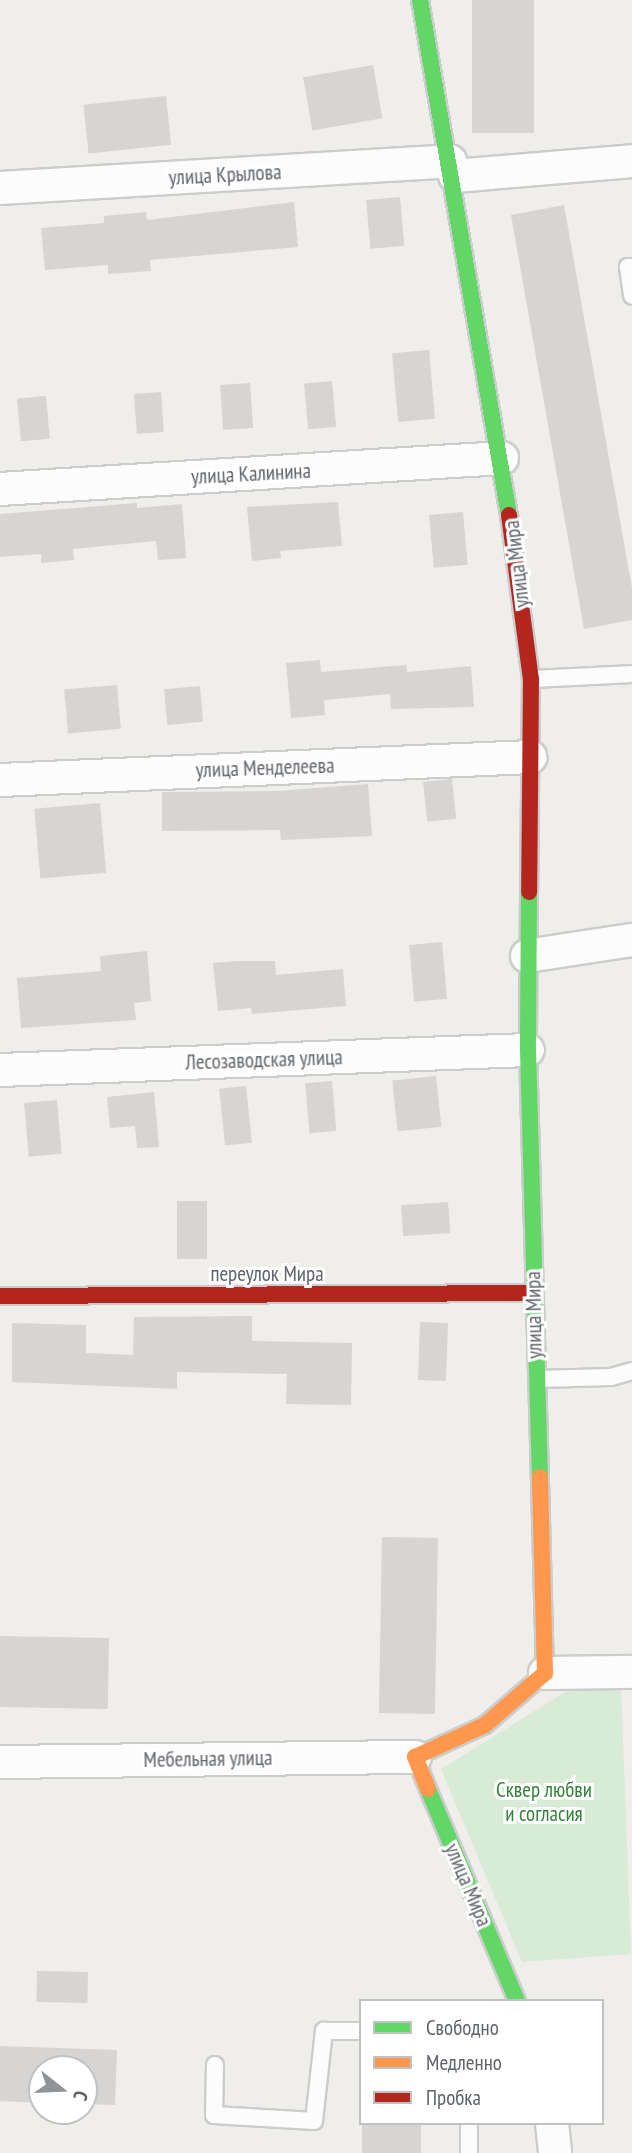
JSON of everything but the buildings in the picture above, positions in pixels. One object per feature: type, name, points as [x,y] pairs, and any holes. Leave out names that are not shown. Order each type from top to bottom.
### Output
[{"type":"street","name":"улица Мира","points":[[420,0],[502,458],[531,679],[528,1050],[545,1673]]},
{"type":"street","points":[[452,169],[632,161]]},
{"type":"street","name":"улица Крылова","points":[[0,188],[452,169]]},
{"type":"street","name":"улица Калинина","points":[[0,489],[502,458]]},
{"type":"street","name":"улица Менделеева","points":[[0,780],[531,757]]},
{"type":"street","points":[[527,956],[632,940]]},
{"type":"street","name":"Лесозаводская улица","points":[[0,1070],[528,1050]]},
{"type":"street","name":"переулок Мира","points":[[0,1296],[534,1293]]},
{"type":"street","points":[[415,1757],[485,1725],[545,1673],[632,1672]]},
{"type":"street","name":"улица Мира","points":[[415,1757],[516,1999]]},
{"type":"street","name":"Мебельная улица","points":[[0,1762],[415,1757]]},
{"type":"street","points":[[552,2125],[555,2153]]},
{"type":"lane","points":[[632,267],[628,267],[632,296]]},
{"type":"lane","points":[[531,679],[632,674]]},
{"type":"lane","points":[[535,1379],[611,1377],[632,1371]]},
{"type":"lane","points":[[215,2065],[214,2115],[314,2121],[324,2031],[359,2031]]},
{"type":"lane","points":[[469,2125],[469,2153]]},
{"type":"green space","name":"Сквер любви и согласия","points":[[578,1684],[621,1685],[631,1954],[522,1962],[441,1769]]},
{"type":"traffic: fast","points":[[420,0],[509,515]]},
{"type":"traffic: fast","points":[[529,892],[528,1050],[540,1477]]},
{"type":"traffic: fast","points":[[428,1789],[516,1999]]},
{"type":"traffic: slow","points":[[428,1789],[415,1757],[485,1725],[545,1673],[540,1477]]},
{"type":"traffic: jam","points":[[509,515],[531,679],[529,892]]},
{"type":"traffic: jam","points":[[0,1296],[534,1293]]}]
